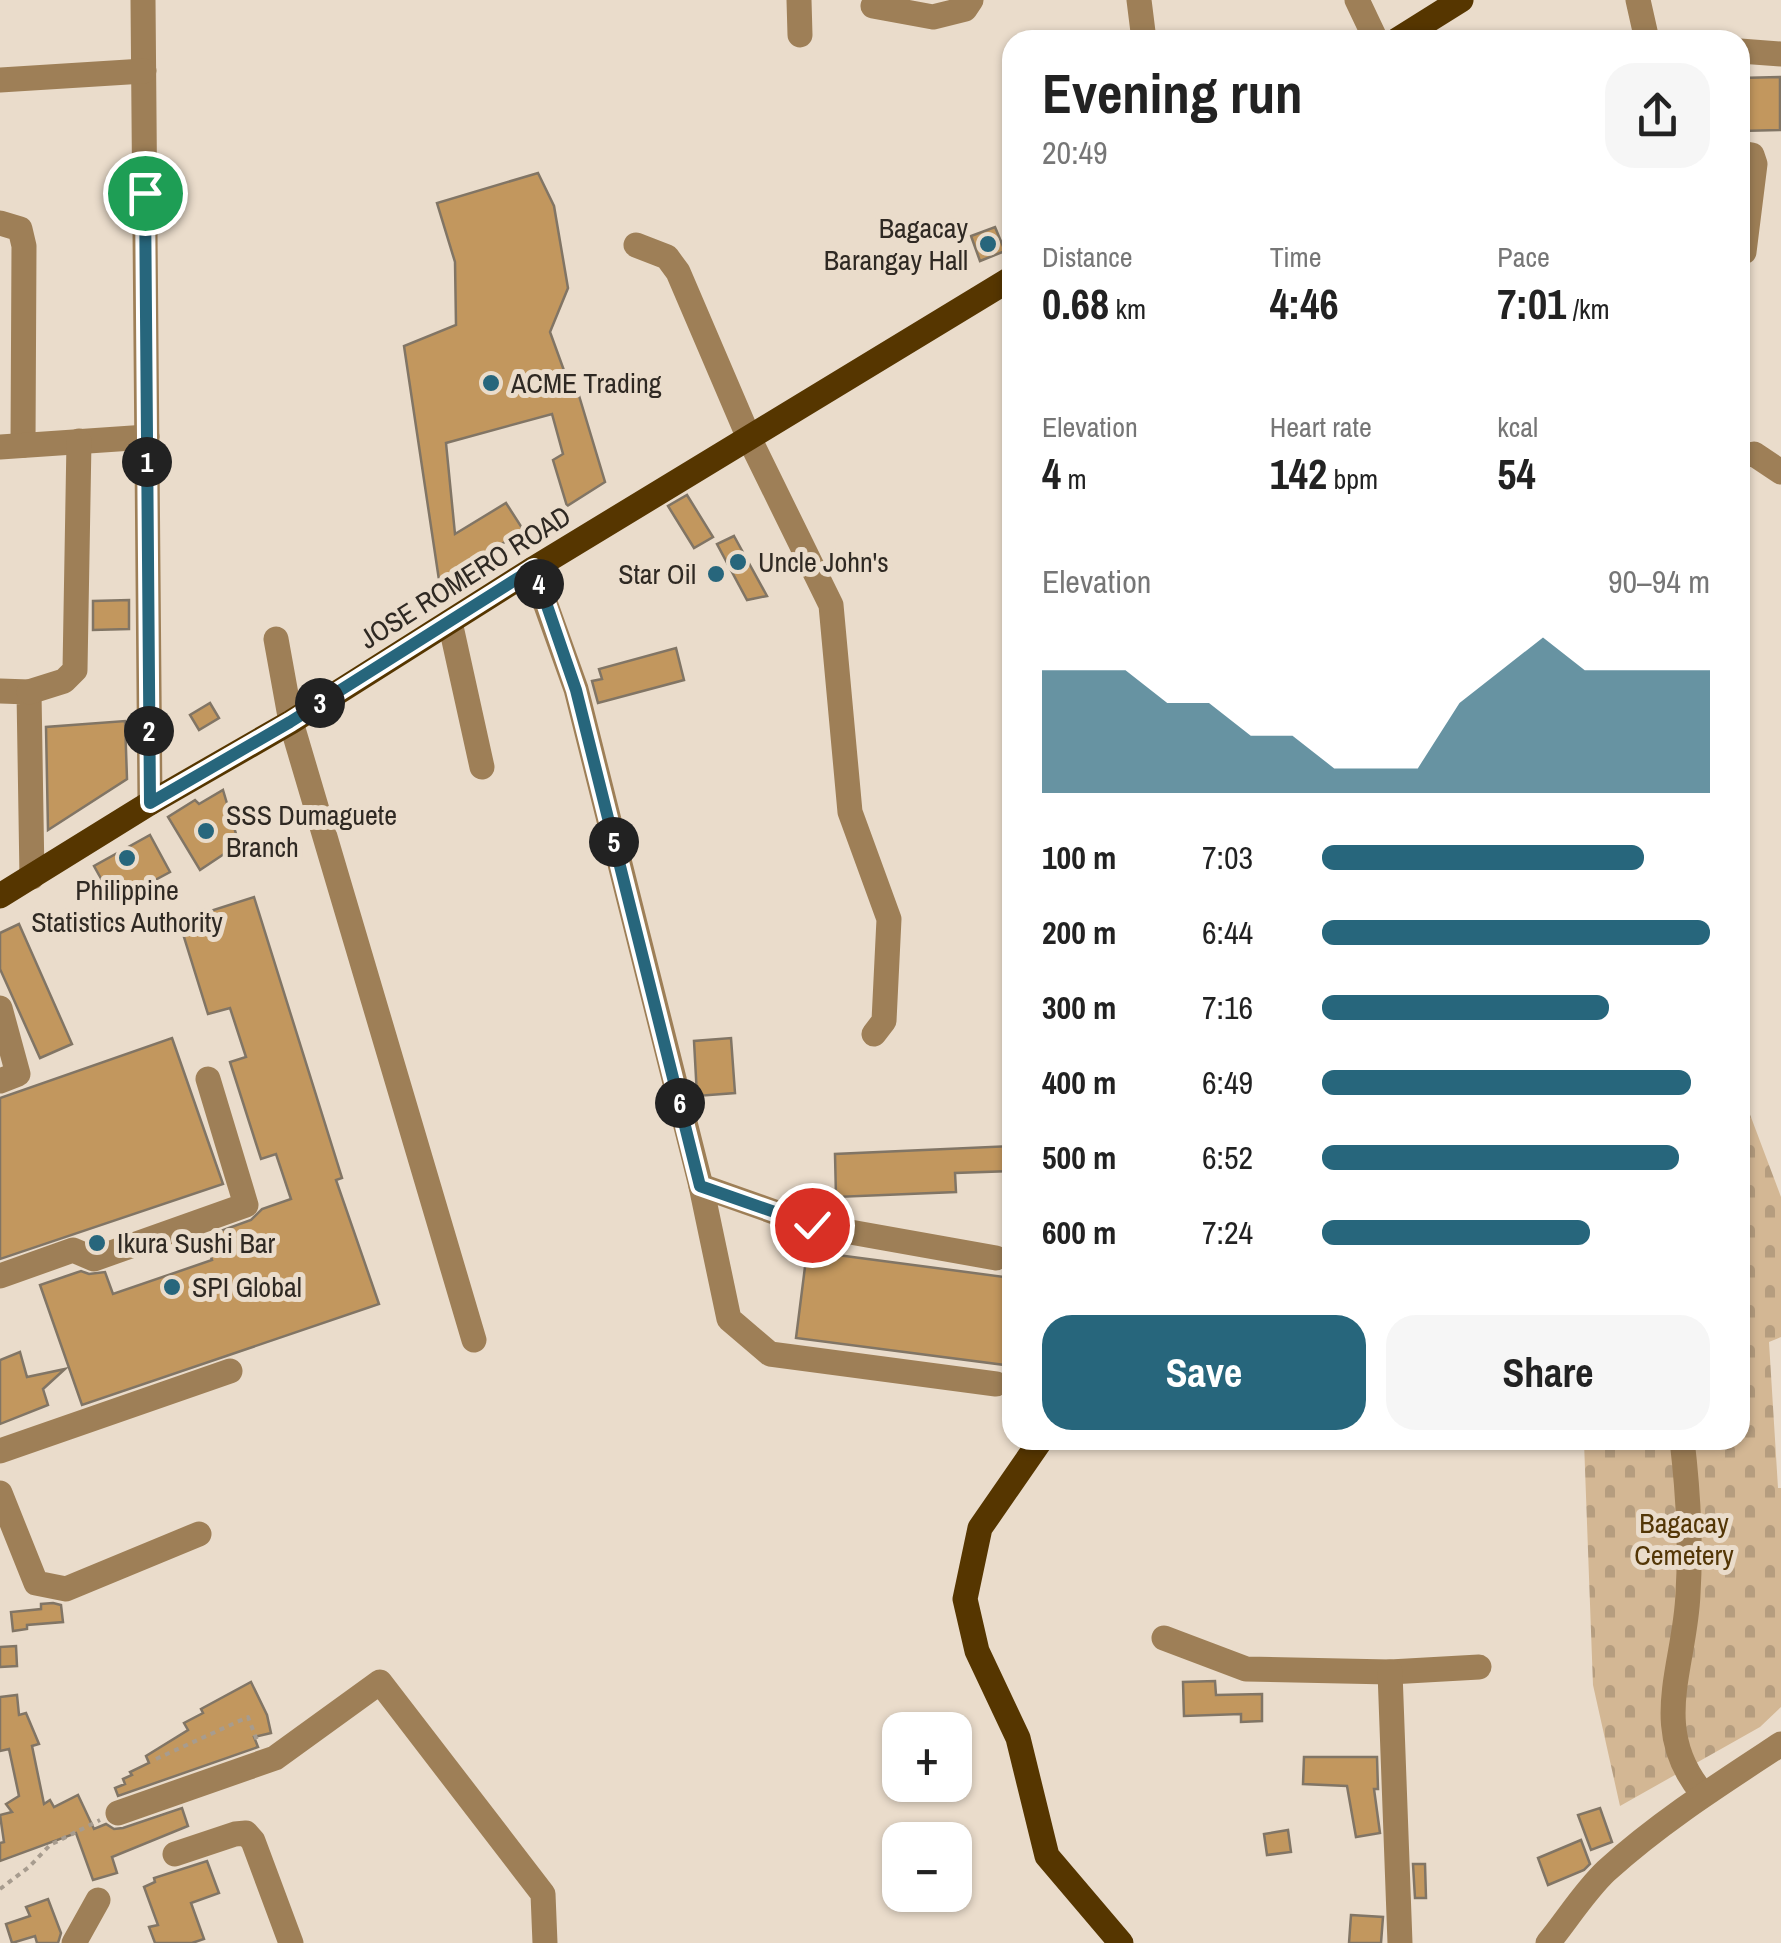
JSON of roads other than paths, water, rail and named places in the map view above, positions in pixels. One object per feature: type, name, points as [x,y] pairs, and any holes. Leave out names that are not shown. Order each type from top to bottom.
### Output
[{"type":"main road","points":[[1413,30],[1462,0]]},
{"type":"main road","name":"JOSE ROMERO ROAD","points":[[0,896],[1002,284]]},
{"type":"main road","points":[[1035,1450],[980,1528],[966,1599],[977,1652],[1018,1738],[1047,1856],[1121,1943]]},
{"type":"street","points":[[144,0],[150,803]]},
{"type":"street","points":[[798,0],[800,34]]},
{"type":"street","points":[[873,6],[933,17],[965,8],[971,0]]},
{"type":"street","points":[[1139,0],[1143,30]]},
{"type":"street","points":[[1356,0],[1371,30]]},
{"type":"street","points":[[1638,0],[1645,30]]},
{"type":"street","points":[[1750,52],[1781,54]]},
{"type":"street","points":[[0,80],[144,70]]},
{"type":"street","points":[[1750,155],[1755,164],[1750,204]]},
{"type":"street","points":[[0,222],[20,230],[24,246],[11,446],[147,437]]},
{"type":"street","points":[[636,245],[667,257],[678,272],[749,438],[831,606],[850,812],[889,919],[884,1021],[874,1034]]},
{"type":"street","points":[[0,692],[30,692],[64,681],[75,670],[79,441]]},
{"type":"street","points":[[1750,455],[1781,472]]},
{"type":"street","points":[[534,568],[576,690],[700,1186],[729,1319],[770,1354],[996,1384]]},
{"type":"street","points":[[450,622],[482,767]]},
{"type":"street","points":[[276,638],[290,722],[474,1340]]},
{"type":"street","points":[[30,692],[32,877]]},
{"type":"street","points":[[0,1008],[18,1074],[0,1082]]},
{"type":"street","points":[[0,1276],[73,1250],[94,1259],[246,1205],[208,1079]]},
{"type":"street","points":[[700,1186],[812,1225],[996,1258]]},
{"type":"street","points":[[0,1451],[230,1371]]},
{"type":"street","points":[[1683,1450],[1688,1595],[1671,1713],[1688,1776],[1703,1794]]},
{"type":"street","points":[[0,1493],[36,1584],[57,1589],[66,1589],[199,1534]]},
{"type":"street","points":[[1164,1638],[1246,1670],[1390,1672],[1479,1667]]},
{"type":"street","points":[[1390,1672],[1400,1943]]},
{"type":"street","points":[[118,1813],[275,1758],[380,1682],[542,1894],[545,1943]]},
{"type":"street","points":[[1548,1943],[1603,1874],[1703,1794],[1781,1744]]},
{"type":"street","points":[[174,1854],[246,1834],[253,1841],[292,1943]]},
{"type":"street","points":[[73,1943],[98,1900]]},
{"type":"street","points":[[64,1916],[73,1943]]},
{"type":"place","name":"Bagacay Barangay Hall","points":[[988,244]]},
{"type":"place","name":"ACME Trading","points":[[491,383]]},
{"type":"place","name":"Uncle John's","points":[[738,562]]},
{"type":"place","name":"Star Oil","points":[[716,574]]},
{"type":"place","name":"SSS Dumaguete Branch","points":[[206,831]]},
{"type":"place","name":"Philippine Statistics Authority","points":[[127,858]]},
{"type":"place","name":"Ikura Sushi Bar","points":[[97,1243]]},
{"type":"place","name":"SPI Global","points":[[172,1287]]},
{"type":"park label","name":"Bagacay Cemetery","points":[[1684,1539]]}]
